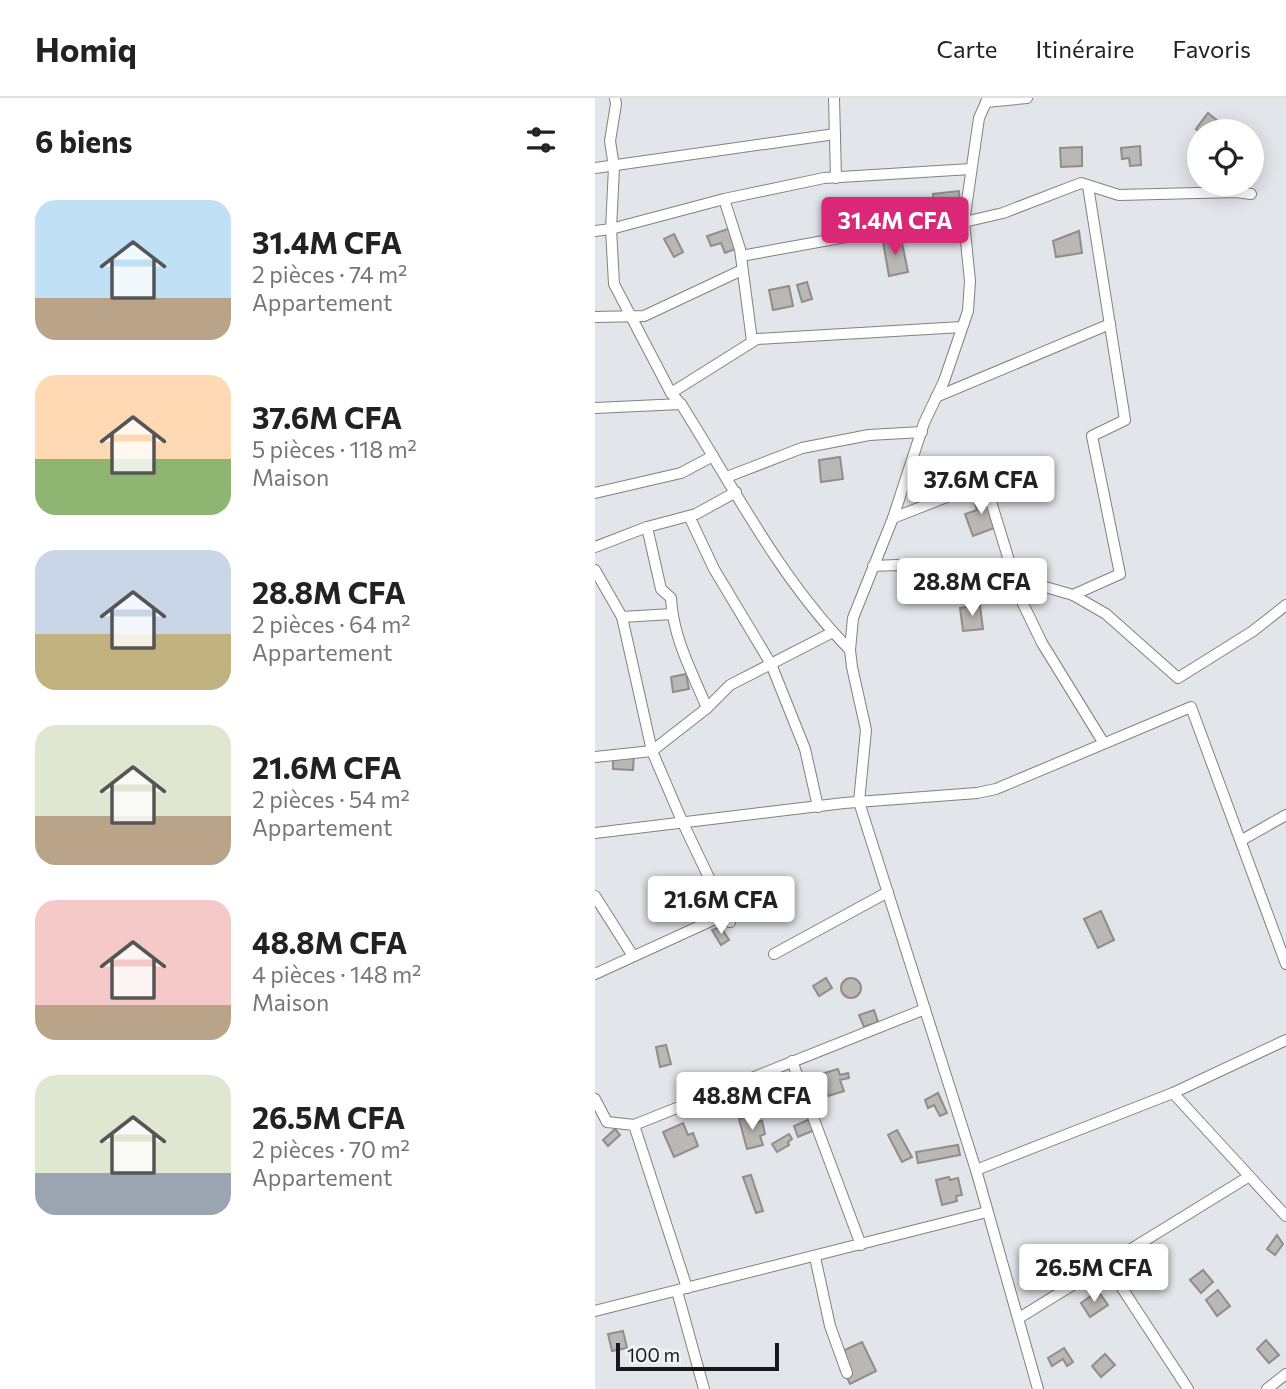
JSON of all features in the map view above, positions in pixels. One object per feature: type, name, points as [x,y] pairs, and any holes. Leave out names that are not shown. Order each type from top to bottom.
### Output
[{"type":"street","points":[[615,98],[610,141],[614,167],[611,229],[614,284],[671,393],[681,404],[779,560],[833,632],[850,650]]},
{"type":"street","points":[[834,98],[836,178]]},
{"type":"street","points":[[1027,98],[987,100],[979,118],[964,222],[970,281],[968,311],[922,432],[893,519],[853,618],[850,650],[866,730],[859,802],[976,1170],[1038,1389]]},
{"type":"street","points":[[595,168],[835,134]]},
{"type":"street","points":[[595,231],[724,199],[836,178],[971,169]]},
{"type":"street","points":[[741,256],[901,227],[964,222],[1003,213],[1081,183],[1119,195],[1187,193]]},
{"type":"street","points":[[1073,595],[1120,574],[1092,436],[1125,420],[1088,186]]},
{"type":"street","points":[[724,199],[741,256],[752,341]]},
{"type":"street","points":[[595,317],[644,316],[742,270]]},
{"type":"street","points":[[936,397],[1110,324]]},
{"type":"street","points":[[671,393],[757,339],[962,327]]},
{"type":"street","points":[[595,408],[681,404]]},
{"type":"street","points":[[727,477],[802,448],[869,435],[922,432]]},
{"type":"street","points":[[595,493],[681,473],[713,456]]},
{"type":"street","points":[[893,519],[985,482],[1004,542],[1013,583],[1042,643],[1103,742]]},
{"type":"street","points":[[595,547],[647,527],[689,516],[736,492]]},
{"type":"street","points":[[689,516],[714,569],[771,664],[805,749],[818,807]]},
{"type":"street","points":[[647,527],[661,589],[671,598],[671,614],[679,644],[708,708]]},
{"type":"street","points":[[873,566],[897,565],[958,579],[1001,577],[1013,583],[1042,586],[1073,595],[1106,614],[1178,678],[1253,631],[1286,606]]},
{"type":"street","points":[[595,570],[622,617],[652,751],[728,918],[595,974]]},
{"type":"street","points":[[622,617],[671,614]]},
{"type":"street","points":[[595,757],[652,751],[708,708],[730,685],[833,632]]},
{"type":"street","points":[[595,833],[859,802],[978,793],[996,789],[1191,707],[1286,964]]},
{"type":"street","points":[[1242,840],[1286,815]]},
{"type":"street","points":[[773,954],[888,892]]},
{"type":"street","points":[[595,896],[633,956]]},
{"type":"street","points":[[595,1099],[607,1122],[634,1125],[925,1009]]},
{"type":"street","points":[[976,1170],[1173,1093],[1286,1040]]},
{"type":"street","points":[[792,1061],[861,1245]]},
{"type":"street","points":[[1173,1093],[1286,1216]]},
{"type":"street","points":[[634,1125],[682,1290],[704,1389]]},
{"type":"street","points":[[1019,1318],[1248,1177]]},
{"type":"street","points":[[595,1311],[986,1212]]},
{"type":"street","points":[[815,1257],[829,1326],[847,1373]]},
{"type":"street","points":[[1107,1265],[1188,1389]]},
{"type":"street","points":[[1267,1389],[1286,1374]]},
{"type":"building","points":[[1208,113],[1215,119],[1204,119]]},
{"type":"building","points":[[1140,146],[1141,165],[1130,166],[1129,158],[1122,159],[1121,148]]},
{"type":"building","points":[[1082,147],[1082,166],[1061,167],[1060,148]]},
{"type":"building","points":[[959,191],[960,208],[934,211],[933,194]]},
{"type":"building","points":[[731,228],[738,248],[725,253],[721,243],[711,246],[707,236]]},
{"type":"building","points":[[1079,231],[1082,253],[1056,257],[1053,241]]},
{"type":"building","points":[[674,234],[683,252],[674,257],[664,239]]},
{"type":"building","points":[[901,238],[908,272],[889,276],[883,242]]},
{"type":"building","points":[[807,282],[812,299],[802,302],[797,285]]},
{"type":"building","points":[[789,286],[793,306],[773,310],[769,290]]},
{"type":"building","points":[[840,457],[843,479],[821,482],[819,460]]},
{"type":"building","points":[[985,493],[997,527],[973,536],[965,514],[977,510],[973,497]]},
{"type":"building","points":[[980,606],[983,629],[963,631],[960,608]]},
{"type":"building","points":[[686,674],[689,689],[673,692],[671,677]]},
{"type":"building","points":[[613,753],[634,754],[633,770],[613,769]]},
{"type":"building","points":[[1101,911],[1114,940],[1098,948],[1084,919]]},
{"type":"building","points":[[721,927],[729,940],[721,945],[712,930]]},
{"type":"building","points":[[826,978],[832,988],[819,996],[813,986]]},
{"type":"building","points":[[851,978],[858,981],[861,988],[858,995],[851,998],[844,995],[841,988],[844,981]]},
{"type":"building","points":[[874,1010],[878,1022],[864,1027],[859,1015]]},
{"type":"building","points":[[666,1045],[671,1064],[660,1067],[656,1047]]},
{"type":"building","points":[[838,1069],[840,1075],[848,1073],[849,1078],[840,1080],[844,1091],[828,1096],[821,1074]]},
{"type":"building","points":[[938,1093],[947,1113],[940,1116],[934,1105],[928,1108],[925,1100]]},
{"type":"building","points":[[754,1115],[756,1122],[762,1121],[765,1134],[760,1136],[763,1145],[747,1149],[739,1119]]},
{"type":"building","points":[[810,1119],[815,1130],[798,1137],[794,1126]]},
{"type":"building","points":[[683,1123],[688,1135],[693,1133],[698,1146],[674,1157],[663,1132]]},
{"type":"building","points":[[615,1129],[620,1135],[608,1146],[603,1140]]},
{"type":"building","points":[[897,1130],[912,1157],[902,1162],[888,1135]]},
{"type":"building","points":[[789,1134],[792,1139],[788,1142],[789,1145],[777,1152],[772,1144]]},
{"type":"building","points":[[958,1145],[960,1155],[918,1163],[916,1152]]},
{"type":"building","points":[[751,1175],[763,1211],[756,1213],[743,1177]]},
{"type":"building","points":[[949,1177],[950,1180],[958,1178],[962,1195],[956,1196],[957,1201],[942,1205],[936,1180]]},
{"type":"building","points":[[1277,1235],[1283,1244],[1275,1255],[1267,1249]]},
{"type":"building","points":[[1203,1270],[1213,1282],[1201,1293],[1190,1280]]},
{"type":"building","points":[[1218,1290],[1230,1306],[1217,1316],[1206,1300]]},
{"type":"building","points":[[1098,1291],[1108,1305],[1090,1317],[1081,1303]]},
{"type":"building","points":[[623,1331],[627,1348],[612,1351],[608,1334]]},
{"type":"building","points":[[1266,1340],[1279,1355],[1269,1363],[1257,1349]]},
{"type":"building","points":[[862,1342],[876,1371],[850,1384],[836,1354]]},
{"type":"building","points":[[1064,1348],[1073,1362],[1067,1366],[1063,1359],[1052,1366],[1048,1358]]},
{"type":"building","points":[[1105,1354],[1115,1365],[1101,1377],[1092,1366]]}]
